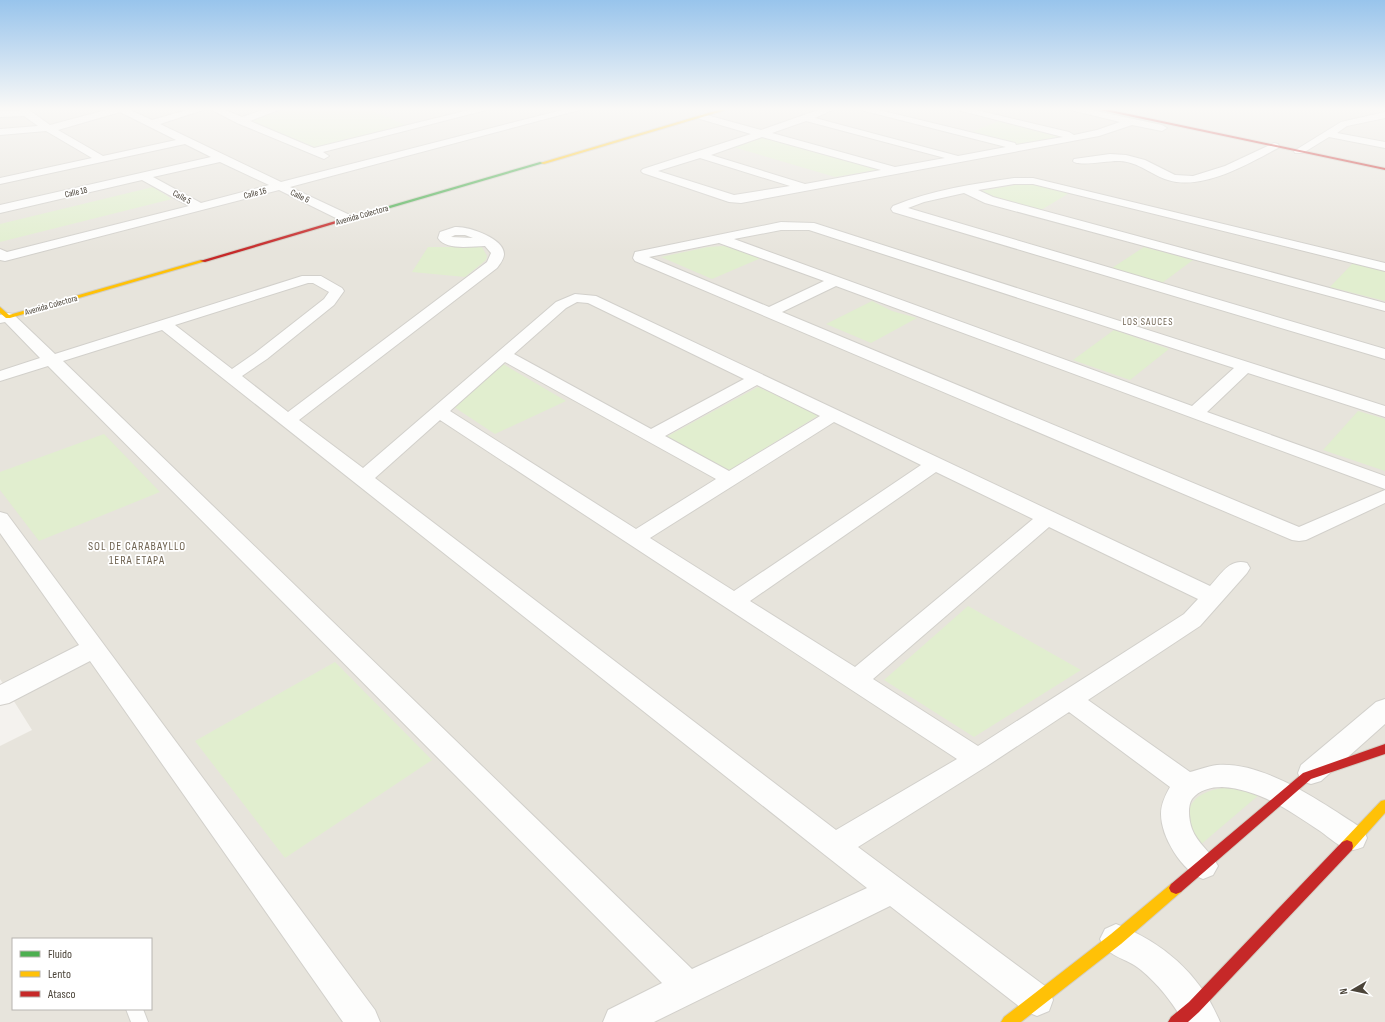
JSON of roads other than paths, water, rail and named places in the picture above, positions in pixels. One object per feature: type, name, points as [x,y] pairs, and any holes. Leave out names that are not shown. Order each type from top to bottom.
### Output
[{"type":"street","points":[[1,180],[107,158]]},
{"type":"street","name":"Calle 6","points":[[222,158],[348,219]]},
{"type":"street","name":"Calle 18","points":[[0,209],[222,158]]},
{"type":"street","points":[[328,158],[352,168]]},
{"type":"street","name":"Calle 16","points":[[2,255],[200,207],[392,158]]},
{"type":"street","name":"Avenida Colectora","points":[[3,311],[348,219],[561,158]]},
{"type":"street","points":[[691,158],[647,171],[733,199],[959,158]]},
{"type":"street","points":[[709,158],[805,187]]},
{"type":"street","points":[[850,158],[894,170]]},
{"type":"street","points":[[1078,161],[1109,158]]},
{"type":"street","points":[[1125,158],[1141,162],[1166,176],[1182,180],[1196,180],[1251,158]]},
{"type":"street","points":[[1331,158],[1385,169]]},
{"type":"street","name":"Calle 5","points":[[143,176],[200,207]]},
{"type":"street","points":[[1385,267],[1043,182],[1014,181],[965,189],[920,199],[897,209],[1385,354]]},
{"type":"street","points":[[965,189],[989,200],[1385,307]]},
{"type":"street","name":"Avenida Colectora","points":[[316,215],[346,207]]},
{"type":"street","points":[[1385,412],[823,229],[794,225],[640,255],[640,258],[768,313],[1299,535],[1385,496]]},
{"type":"street","points":[[721,239],[1385,482]]},
{"type":"street","points":[[288,420],[492,265],[497,258],[498,252],[488,242]]},
{"type":"street","points":[[0,376],[307,279],[316,279],[337,291],[329,302],[261,356],[232,376]]},
{"type":"street","points":[[768,313],[836,281]]},
{"type":"street","points":[[363,478],[567,300],[583,298],[591,299],[1213,597]]},
{"type":"street","points":[[3,311],[688,987]]},
{"type":"street","points":[[164,324],[835,846],[1037,1000]]},
{"type":"street","points":[[503,355],[730,479]]},
{"type":"street","points":[[1194,412],[1245,367]]},
{"type":"street","points":[[651,436],[757,378]]},
{"type":"street","points":[[438,411],[978,759]]},
{"type":"street","points":[[635,538],[833,415]]},
{"type":"street","points":[[734,601],[935,464]]},
{"type":"street","points":[[856,680],[1048,517]]},
{"type":"street","points":[[0,518],[363,1022]]},
{"type":"street","points":[[835,846],[978,759],[1192,620],[1238,568]]},
{"type":"street","points":[[0,696],[94,648]]},
{"type":"street","points":[[1070,699],[1187,785]]},
{"type":"street","points":[[1009,1022],[1116,939],[1385,709]]},
{"type":"street","points":[[1307,776],[1385,749]]},
{"type":"street","points":[[1203,866],[1193,856],[1179,835],[1174,815],[1177,798],[1187,785],[1204,778],[1224,776],[1247,780],[1286,794],[1353,838]]},
{"type":"street","points":[[1116,939],[1151,958],[1180,985],[1191,1017],[1353,838],[1385,805]]},
{"type":"street","points":[[620,1022],[688,987],[893,890]]},
{"type":"lane","points":[[134,1010],[140,1022]]},
{"type":"district","name":"LOS SAUCES","points":[[1148,321]]},
{"type":"district","name":"SOL DE CARABAYLLO 1ERA ETAPA","points":[[137,553]]}]
